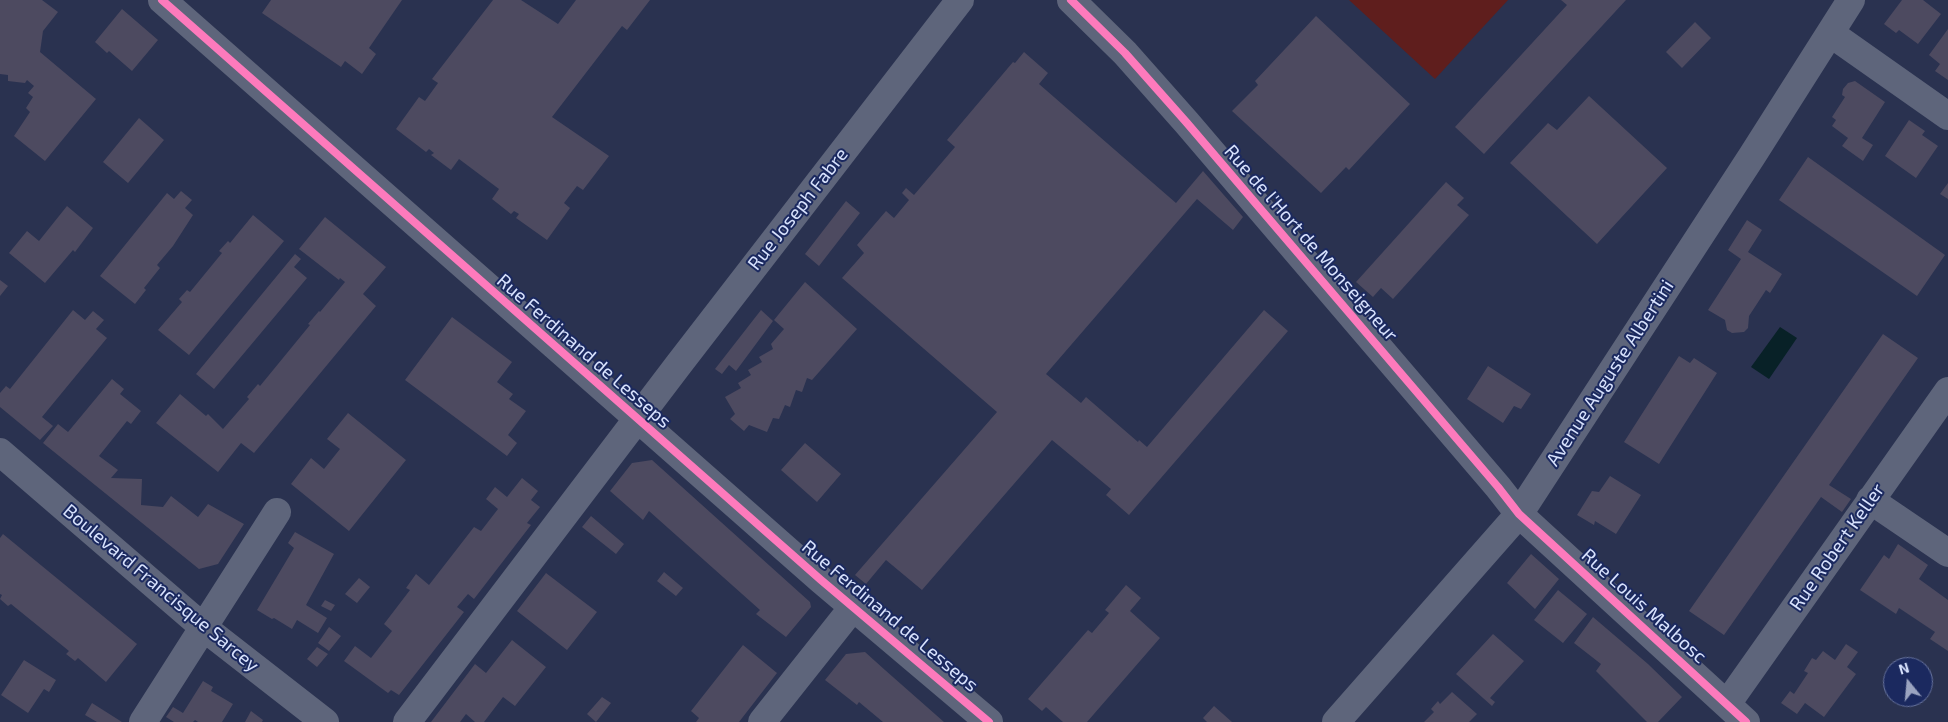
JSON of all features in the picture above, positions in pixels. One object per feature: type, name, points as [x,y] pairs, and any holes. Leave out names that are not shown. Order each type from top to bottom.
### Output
[{"type":"street","name":"Rue Ferdinand de Lesseps","points":[[162,0],[638,419],[989,722]]},
{"type":"street","name":"Rue Joseph Fabre","points":[[407,722],[960,0]]},
{"type":"street","name":"Rue de l'Hort de Monseigneur","points":[[1071,0],[1125,54],[1187,123],[1519,514]]},
{"type":"street","name":"Avenue Auguste Albertini","points":[[1336,722],[1519,514],[1748,163],[1851,0]]},
{"type":"street","points":[[1830,33],[1948,116]]},
{"type":"street","name":"Rue Robert Keller","points":[[1736,713],[1870,500],[1948,391]]},
{"type":"street","name":"Boulevard Francisque Sarcey","points":[[0,452],[204,627],[325,722]]},
{"type":"street","points":[[1870,500],[1948,553]]},
{"type":"street","points":[[143,722],[277,512]]},
{"type":"street","name":"Rue Louis Malbosc","points":[[1519,514],[1736,713]]},
{"type":"street","points":[[762,722],[854,606]]},
{"type":"shaded area","points":[[1349,0],[1508,0],[1435,79]]},
{"type":"shaded area","points":[[1780,327],[1797,338],[1769,379],[1751,367]]},
{"type":"building","points":[[0,0],[42,0],[58,12],[43,31],[40,52],[96,99],[45,161],[14,136],[30,112],[26,108],[33,97],[28,93],[34,86],[27,80],[25,83],[8,81],[8,75],[0,74]]},
{"type":"building","points":[[271,0],[402,0],[369,48],[376,54],[362,74],[345,61],[341,67],[262,13]]},
{"type":"building","points":[[493,0],[521,0],[558,24],[576,0],[650,0],[627,30],[622,26],[552,117],[609,156],[583,190],[577,186],[564,203],[570,208],[547,240],[516,218],[519,214],[514,211],[511,214],[492,199],[499,189],[459,159],[451,170],[431,155],[434,153],[429,149],[426,152],[396,129],[419,97],[425,101],[438,83],[432,79]]},
{"type":"building","points":[[1561,0],[1626,0],[1484,154],[1455,127],[1567,5]]},
{"type":"building","points":[[1902,0],[1923,0],[1941,14],[1918,44],[1899,30],[1896,33],[1884,24]]},
{"type":"building","points":[[122,9],[158,40],[132,71],[109,51],[107,53],[95,42]]},
{"type":"building","points":[[1316,16],[1410,104],[1349,170],[1346,167],[1321,193],[1232,111],[1258,85],[1255,81]]},
{"type":"building","points":[[1695,22],[1711,38],[1682,68],[1666,52]]},
{"type":"building","points":[[1948,29],[1948,80],[1935,71],[1940,64],[1929,55]]},
{"type":"building","points":[[1024,52],[1048,73],[1039,84],[1176,203],[1203,171],[1243,217],[1233,230],[1197,199],[1046,374],[1081,403],[1086,397],[1138,442],[1139,440],[1147,447],[1264,310],[1288,331],[1129,515],[1106,495],[1111,489],[1052,440],[922,590],[886,560],[866,584],[855,575],[997,412],[842,278],[864,253],[857,245],[886,211],[894,218],[909,200],[902,193],[906,188],[914,195],[955,147],[947,140],[1013,62],[1015,63]]},
{"type":"building","points":[[1855,81],[1885,102],[1862,138],[1873,145],[1863,161],[1842,146],[1848,138],[1832,126],[1836,120],[1832,117],[1845,97],[1842,95],[1843,89],[1848,83]]},
{"type":"building","points":[[1589,96],[1667,168],[1597,244],[1510,163],[1548,123],[1557,130]]},
{"type":"building","points":[[139,118],[164,140],[128,183],[103,162]]},
{"type":"building","points":[[1909,120],[1925,131],[1922,135],[1938,146],[1916,178],[1885,156]]},
{"type":"building","points":[[1808,157],[1945,255],[1917,296],[1779,200]]},
{"type":"building","points":[[1446,182],[1464,198],[1457,205],[1469,215],[1393,299],[1381,288],[1373,297],[1356,282]]},
{"type":"building","points":[[1948,183],[1948,199],[1940,194]]},
{"type":"building","points":[[181,191],[192,200],[185,208],[193,215],[173,246],[157,265],[160,268],[144,288],[146,290],[135,304],[100,276],[167,193],[174,199]]},
{"type":"building","points":[[846,201],[860,213],[819,266],[805,254]]},
{"type":"building","points":[[67,206],[93,228],[75,252],[73,250],[45,283],[9,253],[27,231],[39,241]]},
{"type":"building","points":[[253,215],[284,241],[189,355],[158,330],[182,302],[179,299],[187,290],[190,292],[222,253],[219,251],[228,241],[230,243]]},
{"type":"building","points":[[325,217],[386,267],[363,294],[376,306],[254,453],[241,443],[218,472],[156,423],[180,394],[206,416],[208,414],[223,429],[249,399],[247,397],[258,384],[260,386],[310,325],[308,324],[345,282],[340,278],[339,280],[299,249]]},
{"type":"building","points":[[1747,220],[1762,230],[1748,252],[1782,274],[1770,293],[1766,290],[1749,316],[1748,328],[1744,332],[1732,333],[1727,330],[1725,320],[1708,310],[1741,259],[1728,250]]},
{"type":"building","points":[[295,254],[301,259],[294,267],[307,278],[214,389],[196,374]]},
{"type":"building","points":[[0,280],[8,286],[0,296]]},
{"type":"building","points":[[805,282],[857,329],[812,380],[807,378],[802,392],[796,390],[790,407],[785,405],[779,419],[773,418],[767,432],[749,425],[744,431],[730,419],[735,414],[725,397],[741,388],[738,383],[751,375],[748,370],[762,362],[759,357],[773,349],[771,344],[784,329],[774,320]]},
{"type":"building","points":[[73,310],[85,320],[93,311],[104,320],[96,329],[107,338],[42,417],[53,426],[40,440],[0,407],[0,393],[6,386],[10,389]]},
{"type":"building","points":[[761,310],[773,321],[736,371],[729,365],[722,374],[715,369]]},
{"type":"building","points":[[452,317],[512,362],[497,382],[513,394],[509,399],[526,411],[508,435],[517,443],[507,456],[405,380]]},
{"type":"building","points":[[1883,334],[1918,358],[1829,485],[1851,499],[1842,512],[1821,497],[1724,635],[1689,611]]},
{"type":"building","points":[[1679,356],[1690,363],[1694,358],[1717,373],[1659,464],[1624,442]]},
{"type":"building","points":[[1488,366],[1531,394],[1521,409],[1514,406],[1503,423],[1467,399]]},
{"type":"building","points":[[112,379],[124,389],[120,394],[141,411],[131,424],[127,421],[99,456],[118,470],[111,478],[142,479],[141,505],[163,507],[171,496],[198,517],[208,504],[244,524],[218,564],[199,569],[43,443],[58,424],[68,432]]},
{"type":"building","points":[[348,413],[406,460],[349,531],[291,484],[311,458],[324,469],[340,449],[327,439]]},
{"type":"building","points":[[805,443],[841,474],[817,502],[781,470]]},
{"type":"building","points":[[652,460],[810,602],[811,607],[786,637],[756,614],[760,610],[649,511],[643,520],[610,491],[632,463]]},
{"type":"building","points":[[1610,476],[1641,495],[1616,534],[1595,521],[1594,525],[1577,515],[1592,491],[1599,492]]},
{"type":"building","points":[[522,478],[538,491],[531,500],[540,507],[527,523],[531,525],[474,599],[468,594],[457,607],[464,612],[399,695],[391,690],[388,693],[344,661],[355,646],[371,658],[392,631],[384,624],[410,590],[406,588],[416,574],[429,585],[474,527],[481,531],[498,509],[486,499],[495,487],[507,497]]},
{"type":"building","points":[[591,516],[624,544],[616,554],[582,527]]},
{"type":"building","points":[[295,532],[334,554],[306,605],[327,618],[318,633],[297,620],[292,629],[257,610],[294,548],[288,543]]},
{"type":"building","points":[[3,534],[137,644],[106,682],[78,658],[75,661],[66,654],[69,651],[11,604],[8,606],[0,599],[2,595],[0,594],[0,538]]},
{"type":"building","points":[[1898,544],[1928,565],[1919,579],[1948,600],[1948,651],[1930,639],[1935,632],[1899,608],[1896,614],[1860,590],[1884,555],[1889,559]]},
{"type":"building","points":[[1531,554],[1559,579],[1535,609],[1507,583]]},
{"type":"building","points":[[664,572],[683,588],[676,596],[657,581]]},
{"type":"building","points":[[546,573],[597,612],[567,650],[517,611]]},
{"type":"building","points":[[359,578],[370,587],[357,603],[345,594]]},
{"type":"building","points":[[1126,585],[1141,598],[1130,611],[1160,638],[1087,722],[1063,722],[1046,707],[1042,711],[1028,699],[1088,630],[1092,633],[1109,613],[1105,610]]},
{"type":"building","points":[[1558,590],[1587,614],[1563,643],[1534,620]]},
{"type":"building","points":[[325,600],[335,605],[331,611],[321,606]]},
{"type":"building","points":[[1593,617],[1648,664],[1682,697],[1658,722],[1647,722],[1596,671],[1601,664],[1574,643]]},
{"type":"building","points":[[329,627],[341,636],[329,651],[318,643]]},
{"type":"building","points":[[1493,634],[1524,661],[1490,698],[1495,702],[1492,706],[1456,674]]},
{"type":"building","points":[[512,640],[546,667],[515,706],[503,697],[484,722],[475,722],[466,714],[460,722],[431,722],[475,664],[486,673]]},
{"type":"building","points":[[1846,644],[1858,652],[1847,667],[1856,674],[1824,717],[1805,703],[1797,714],[1781,703],[1790,691],[1794,694],[1808,673],[1804,671],[1812,658],[1816,660],[1823,651],[1835,660]]},
{"type":"building","points":[[743,645],[777,673],[739,722],[696,722],[699,718],[691,711]]},
{"type":"building","points":[[317,647],[328,654],[317,667],[307,659]]},
{"type":"building","points":[[865,652],[944,722],[883,722],[859,702],[857,705],[825,680],[846,654]]},
{"type":"building","points":[[24,660],[56,680],[49,692],[44,689],[28,713],[1,695]]},
{"type":"building","points":[[203,681],[213,687],[211,691],[233,704],[222,722],[198,722],[195,720],[193,722],[174,722],[166,717],[173,707],[183,713]]},
{"type":"building","points":[[1452,692],[1477,714],[1469,722],[1424,722],[1434,712],[1431,709],[1438,701],[1440,704]]},
{"type":"building","points":[[602,697],[611,703],[596,722],[587,714]]},
{"type":"building","points":[[92,703],[122,722],[97,722],[85,715]]},
{"type":"building","points":[[1214,706],[1232,722],[1207,722],[1203,718]]},
{"type":"building","points":[[251,711],[263,720],[262,722],[245,722]]},
{"type":"cycle path","points":[[162,0],[821,580],[989,722]]},
{"type":"cycle path","points":[[1071,0],[1125,53],[1187,123],[1519,514],[1746,722]]}]
